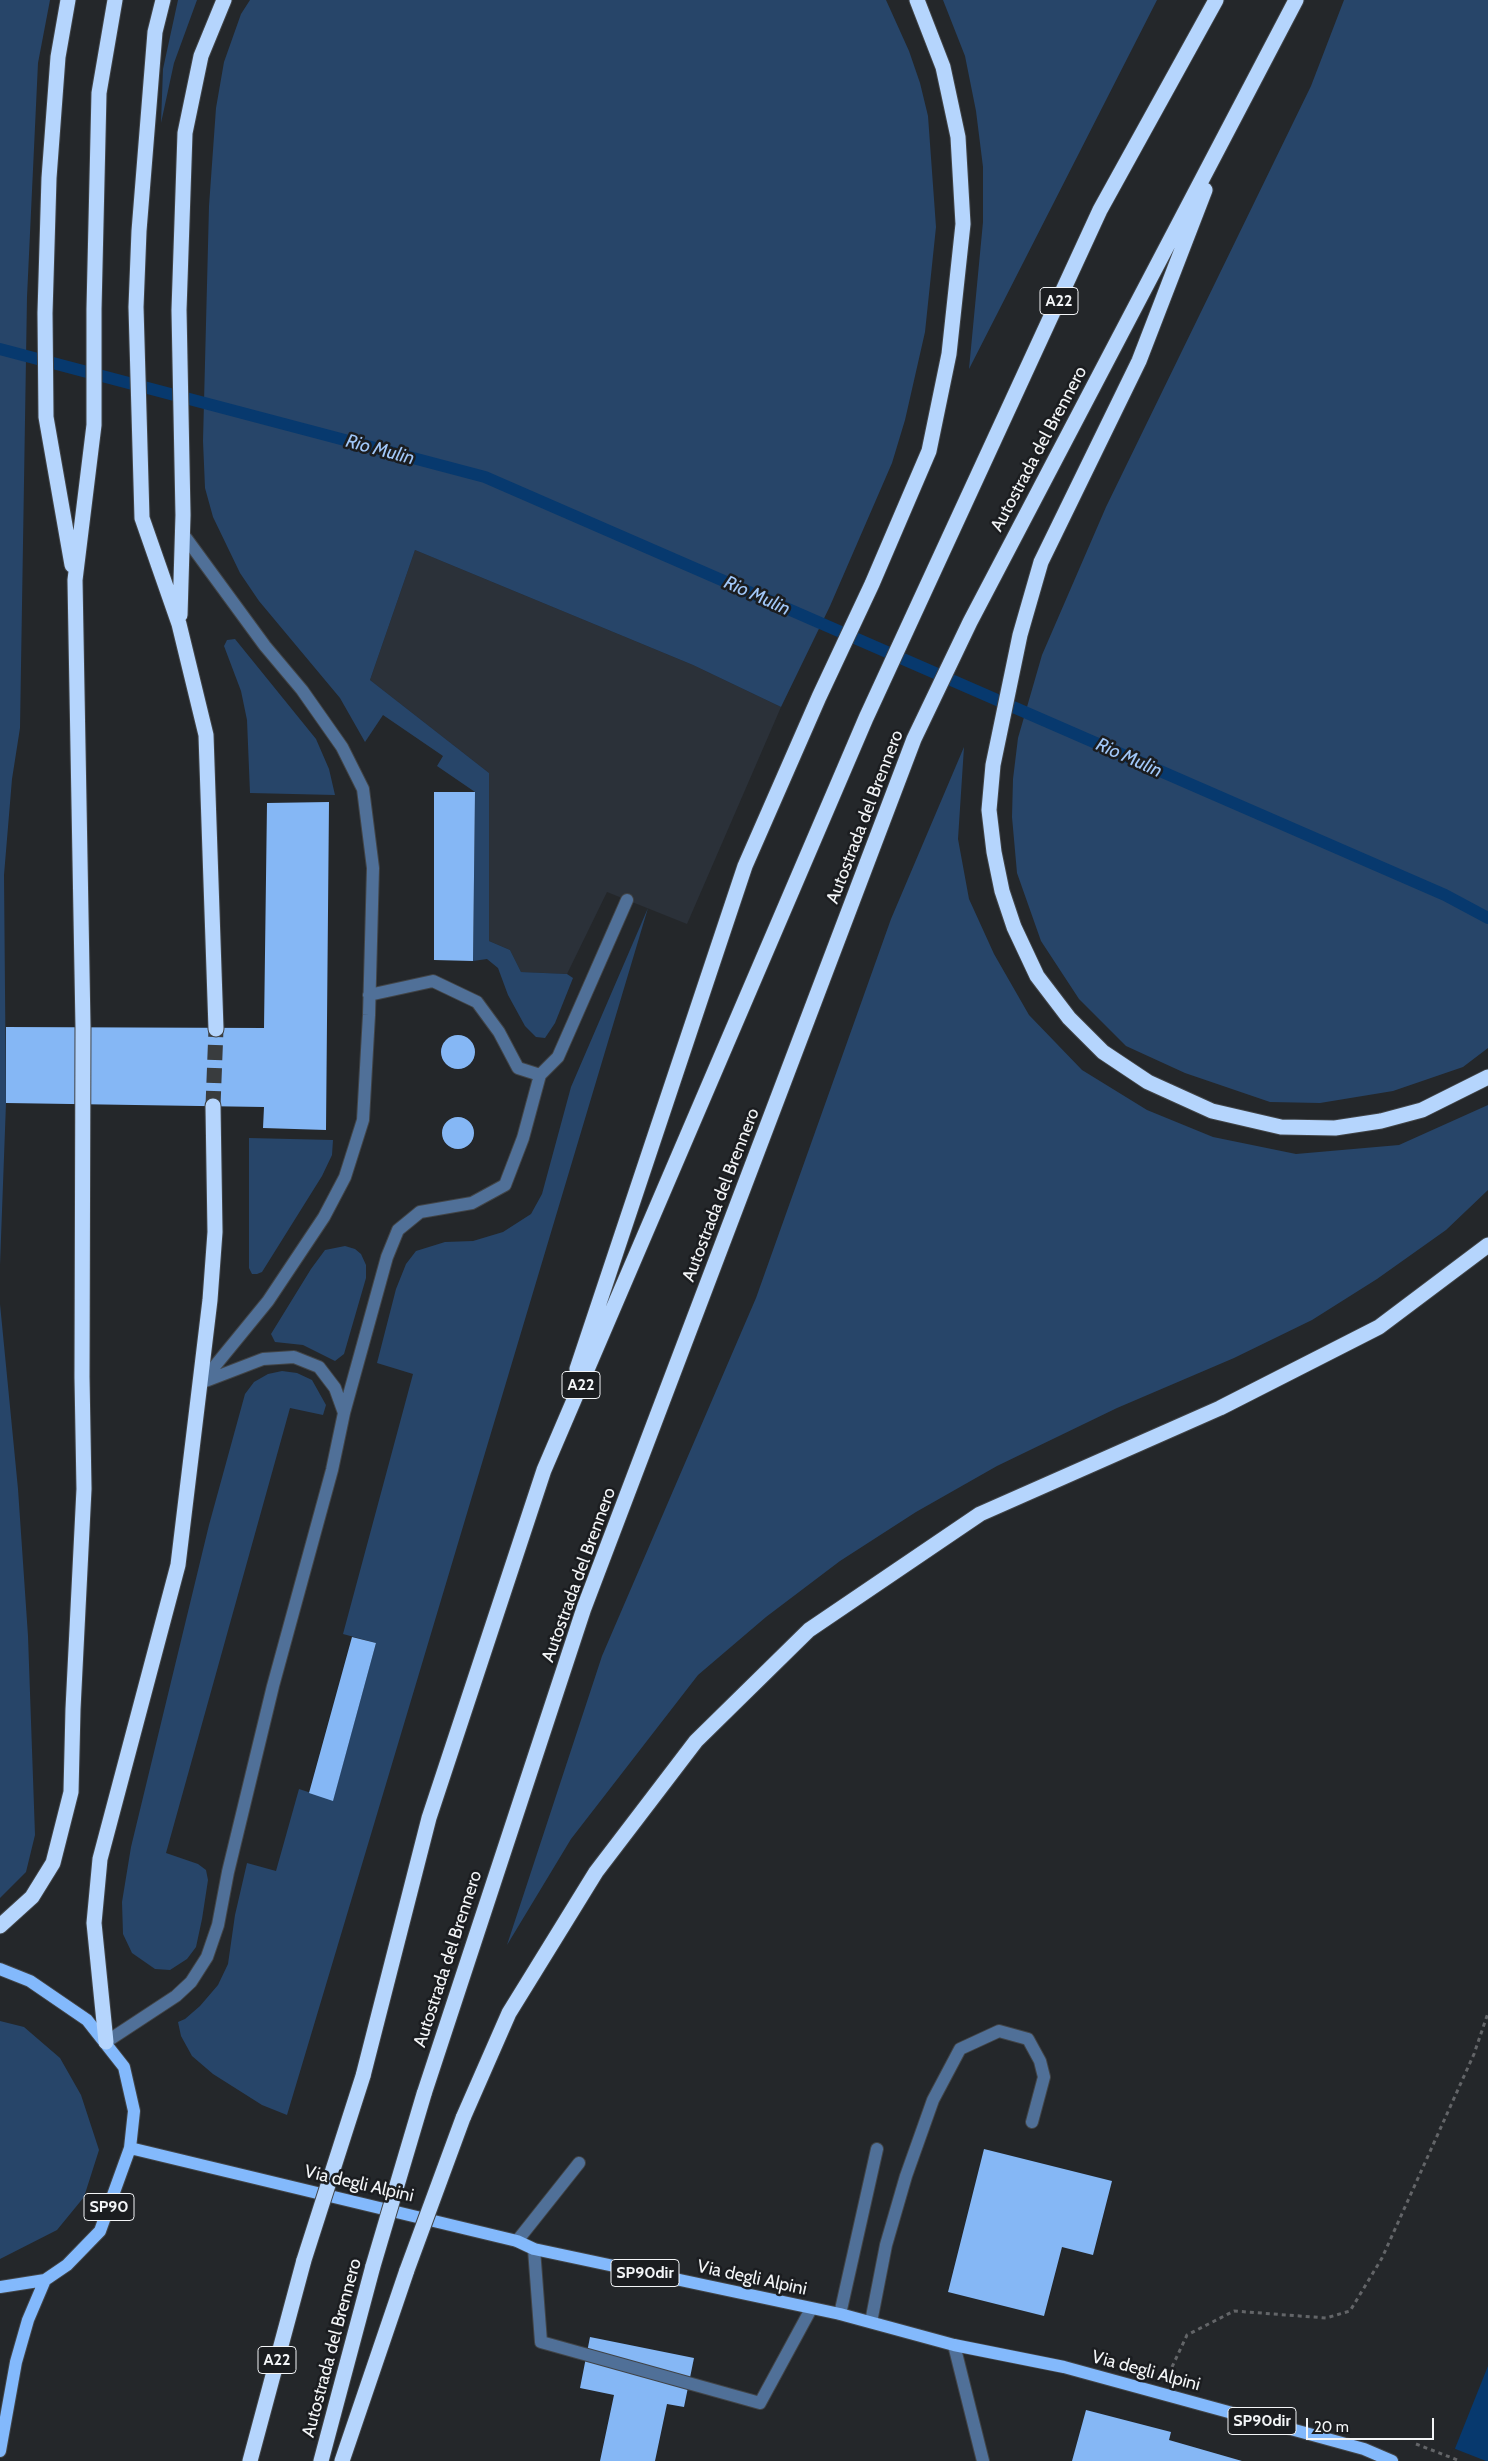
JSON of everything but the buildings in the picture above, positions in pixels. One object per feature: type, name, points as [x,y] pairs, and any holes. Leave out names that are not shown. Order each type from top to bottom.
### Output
[{"type":"highway","points":[[68,0],[58,57],[49,178],[45,313],[46,417],[75,580]]},
{"type":"highway","points":[[0,1926],[32,1897],[53,1863],[71,1792],[73,1710],[84,1489],[82,1377],[84,1028],[75,580],[94,425],[94,309],[99,93],[115,0]]},
{"type":"highway","points":[[163,0],[155,32],[139,231],[136,307],[142,518],[179,624],[206,735],[216,1029]]},
{"type":"highway","points":[[179,624],[182,534],[179,310],[185,133],[201,56],[224,0]]},
{"type":"highway","points":[[544,1470],[745,866],[819,696],[872,584],[930,451],[949,354],[963,224],[958,136],[943,66],[917,0]]},
{"type":"highway","name":"Autostrada del Brennero","points":[[250,2461],[304,2260],[364,2076],[429,1818],[544,1470],[866,718],[1100,210],[1216,0]]},
{"type":"highway","name":"Autostrada del Brennero","points":[[321,2461],[373,2266],[424,2094],[584,1608],[914,739],[970,622],[1296,0]]},
{"type":"highway","points":[[1231,124],[1139,361],[1041,562],[1020,635],[993,765],[989,810],[994,852],[1002,891],[1014,927],[1037,976],[1069,1018],[1103,1052],[1148,1082],[1212,1111],[1281,1127],[1335,1128],[1381,1121],[1422,1110],[1488,1077]]},
{"type":"highway","points":[[106,2042],[94,1923],[100,1859],[178,1565],[201,1383],[215,1232],[213,1106]]},
{"type":"highway","points":[[342,2461],[407,2270],[463,2118],[509,2014],[596,1872],[696,1741],[809,1630],[980,1514],[1220,1408],[1379,1327],[1488,1245]]},
{"type":"main road","name":"SP90","points":[[0,1969],[30,1981],[87,2020],[124,2067],[134,2111],[130,2148],[100,2231],[67,2265],[45,2280],[0,2287]]},
{"type":"main road","name":"Via degli Alpini","points":[[130,2148],[517,2240],[534,2249],[840,2314],[954,2345],[1064,2367],[1364,2450],[1392,2461]]},
{"type":"main road","points":[[0,2451],[16,2362],[28,2320],[45,2280]]},
{"type":"street","points":[[182,534],[265,646],[302,690],[342,747],[363,789],[373,868],[363,1120],[345,1177],[324,1217],[268,1301],[201,1383]]},
{"type":"street","points":[[106,2042],[176,1996],[191,1982],[207,1957],[218,1925],[228,1872],[273,1686],[332,1470],[344,1413],[387,1257],[398,1230],[420,1212],[472,1203],[505,1185],[523,1138],[540,1075],[558,1057],[627,900]]},
{"type":"street","points":[[369,995],[433,981],[477,1002],[499,1032],[518,1068],[540,1075]]},
{"type":"street","points":[[201,1383],[263,1359],[294,1357],[319,1367],[336,1388],[344,1413]]},
{"type":"street","points":[[871,2322],[886,2245],[906,2176],[933,2100],[960,2049],[999,2031],[1028,2040],[1040,2061],[1044,2077],[1032,2122]]},
{"type":"street","points":[[840,2314],[877,2149]]},
{"type":"street","points":[[517,2240],[579,2163]]},
{"type":"street","points":[[534,2249],[541,2342],[760,2403],[812,2309]]},
{"type":"street","points":[[954,2345],[984,2461]]},
{"type":"path","points":[[1161,2393],[1187,2335],[1234,2311],[1326,2318],[1350,2311],[1382,2258],[1474,2054],[1488,2013]]},
{"type":"shaded area","points":[[0,0],[50,0],[38,63],[27,297],[20,728],[12,779],[4,875],[6,1103],[0,1265]]},
{"type":"shaded area","points":[[178,0],[197,0],[174,63],[161,123],[163,69]]},
{"type":"shaded area","points":[[250,0],[886,0],[909,51],[920,83],[928,116],[936,227],[925,332],[905,420],[892,463],[830,606],[781,707],[693,665],[415,550],[370,680],[489,773],[489,941],[510,950],[521,972],[567,974],[573,978],[555,1023],[545,1038],[536,1037],[525,1026],[508,995],[498,968],[487,959],[473,961],[475,792],[437,766],[443,756],[383,715],[365,742],[340,698],[259,601],[240,573],[213,517],[205,488],[203,441],[209,206],[216,108],[224,62],[241,14]]},
{"type":"shaded area","points":[[943,0],[1157,0],[969,369],[983,222],[983,167],[976,111],[965,56]]},
{"type":"shaded area","points":[[1344,0],[1488,0],[1488,1048],[1463,1067],[1393,1091],[1320,1103],[1270,1102],[1185,1073],[1126,1046],[1079,999],[1041,941],[1017,873],[1012,817],[1013,779],[1018,738],[1042,655],[1106,507],[1311,86]]},
{"type":"shaded area","points":[[415,550],[693,665],[781,707],[687,924],[607,892],[567,974],[521,972],[510,950],[489,941],[489,773],[370,680]]},
{"type":"shaded area","points":[[235,639],[316,739],[329,769],[335,795],[250,793],[247,720],[241,691],[224,646],[227,640]]},
{"type":"shaded area","points":[[964,747],[958,839],[969,899],[994,954],[1029,1015],[1082,1070],[1147,1110],[1213,1137],[1296,1154],[1399,1145],[1488,1105],[1488,1190],[1446,1230],[1377,1279],[1312,1320],[1234,1358],[1117,1408],[997,1466],[916,1512],[840,1561],[766,1617],[698,1675],[571,1839],[507,1945],[602,1656],[756,1298],[891,919]]},
{"type":"shaded area","points":[[648,908],[287,2115],[262,2105],[213,2074],[192,2056],[181,2036],[178,2022],[185,2019],[200,2006],[218,1985],[228,1964],[235,1915],[247,1863],[276,1871],[299,1789],[333,1800],[376,1643],[343,1634],[413,1374],[377,1363],[396,1289],[406,1264],[416,1251],[445,1242],[473,1241],[503,1232],[531,1214],[542,1194],[571,1087]]},
{"type":"shaded area","points":[[249,1138],[333,1140],[332,1155],[322,1176],[262,1272],[257,1274],[252,1274],[249,1268]]},
{"type":"shaded area","points":[[345,1246],[355,1249],[361,1254],[366,1265],[366,1278],[344,1354],[335,1361],[303,1345],[275,1342],[271,1334],[311,1269],[325,1250]]},
{"type":"shaded area","points":[[0,1304],[18,1489],[28,1636],[35,1835],[26,1872],[0,1898]]},
{"type":"shaded area","points":[[282,1371],[297,1373],[312,1380],[326,1405],[323,1415],[290,1408],[166,1853],[198,1864],[206,1870],[208,1880],[196,1947],[187,1959],[170,1970],[155,1969],[132,1953],[123,1934],[122,1902],[131,1847],[209,1525],[245,1394],[254,1382],[268,1374]]},
{"type":"shaded area","points":[[0,2021],[24,2027],[60,2058],[81,2095],[99,2150],[84,2197],[57,2230],[0,2259]]},
{"type":"shaded area","points":[[1488,2366],[1488,2461],[1450,2461]]},
{"type":"pier","points":[[1453,2448],[1486,2461],[1448,2461]]},
{"type":"waterway","name":"Rio Mulin","points":[[0,349],[485,477],[1445,895],[1488,918]]},
{"type":"tunnel","points":[[213,1106],[216,1029]]}]
